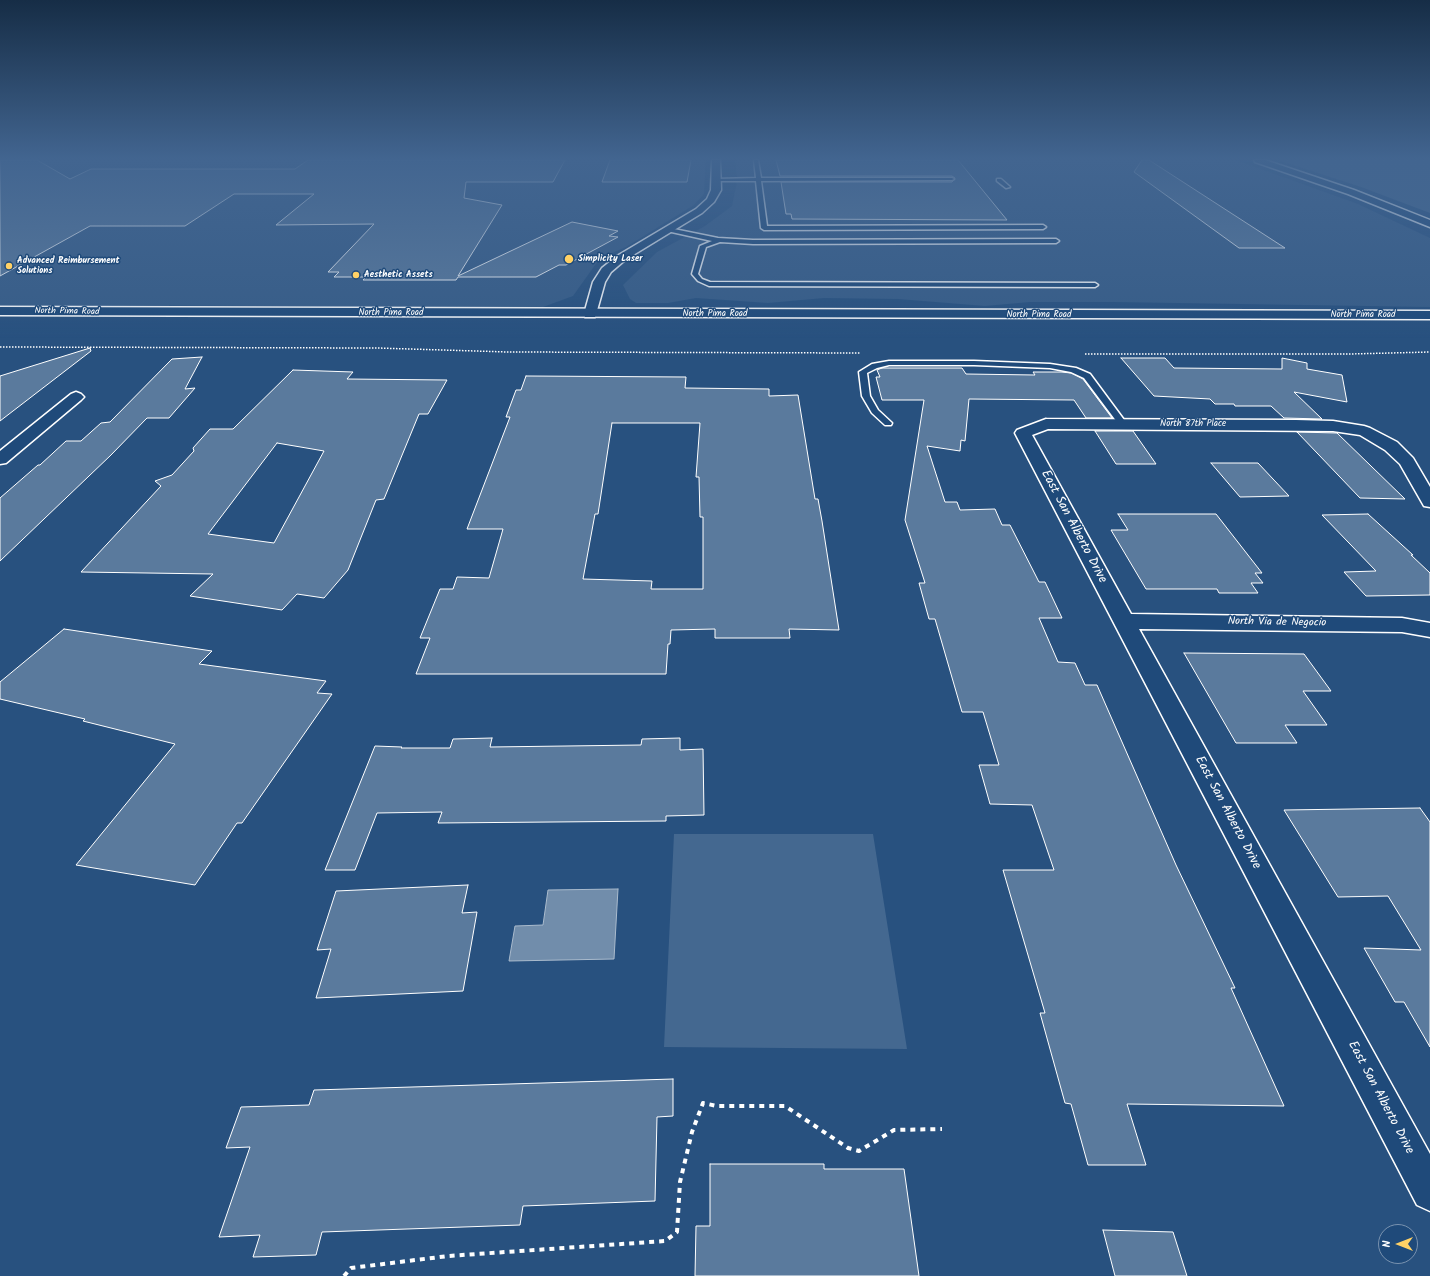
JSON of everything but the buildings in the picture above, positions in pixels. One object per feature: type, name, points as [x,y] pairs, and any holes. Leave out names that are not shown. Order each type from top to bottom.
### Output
[{"type":"main road","points":[[590,314],[599,282],[606,270],[621,258],[685,220]]},
{"type":"main road","points":[[1419,220],[1430,224]]},
{"type":"main road","name":"North Pima Road","points":[[0,311],[590,314],[1430,315]]},
{"type":"main road","points":[[289,324],[329,321],[556,321],[578,319],[590,314],[631,321],[874,322],[921,326]]},
{"type":"main road","points":[[0,459],[76,397]]},
{"type":"main road","name":"North 87th Place","points":[[1023,433],[1046,424],[1296,425],[1333,426],[1364,431],[1391,446],[1407,462],[1430,502]]},
{"type":"main road","name":"East San Alberto Drive","points":[[1023,433],[1430,1192]]},
{"type":"main road","name":"North Via de Negocio","points":[[1124,621],[1395,625],[1430,630]]},
{"type":"lane","points":[[763,220],[765,242]]},
{"type":"lane","points":[[764,228],[1043,227]]},
{"type":"lane","points":[[669,230],[719,240],[765,242],[1056,241]]},
{"type":"lane","points":[[719,240],[703,246],[695,274],[700,280],[709,284],[1095,285]]},
{"type":"lane","points":[[888,423],[875,411],[866,396],[863,372],[875,366],[889,363],[974,363],[1050,366],[1073,370],[1088,376],[1123,424]]},
{"type":"path","points":[[0,347],[377,348],[508,352],[866,353]]},
{"type":"path","points":[[1080,354],[1350,354],[1430,352]]},
{"type":"path","points":[[344,1276],[351,1268],[448,1256],[665,1241],[677,1232],[680,1182],[692,1132],[703,1103],[717,1106],[785,1106],[848,1148],[859,1151],[894,1130],[942,1129]]},
{"type":"shaded area","points":[[0,220],[670,220],[626,247],[600,258],[573,296],[543,307],[0,305]]},
{"type":"shaded area","points":[[714,220],[1391,220],[1430,238],[1430,307],[1113,302],[1030,302],[985,306],[898,299],[824,298],[768,303],[696,298],[668,303],[636,303],[630,299],[623,285],[657,252],[705,226]]},
{"type":"shaded area","points":[[674,834],[873,834],[907,1049],[664,1047]]},
{"type":"shaded area","points":[[618,889],[614,959],[509,961],[515,926],[543,925],[548,890]]},
{"type":"place","name":"Simplicity Laser","points":[[569,259]]},
{"type":"place","name":"Advanced Reimbursement Solutions","points":[[9,266]]},
{"type":"place","name":"Aesthetic Assets","points":[[356,275]]}]
